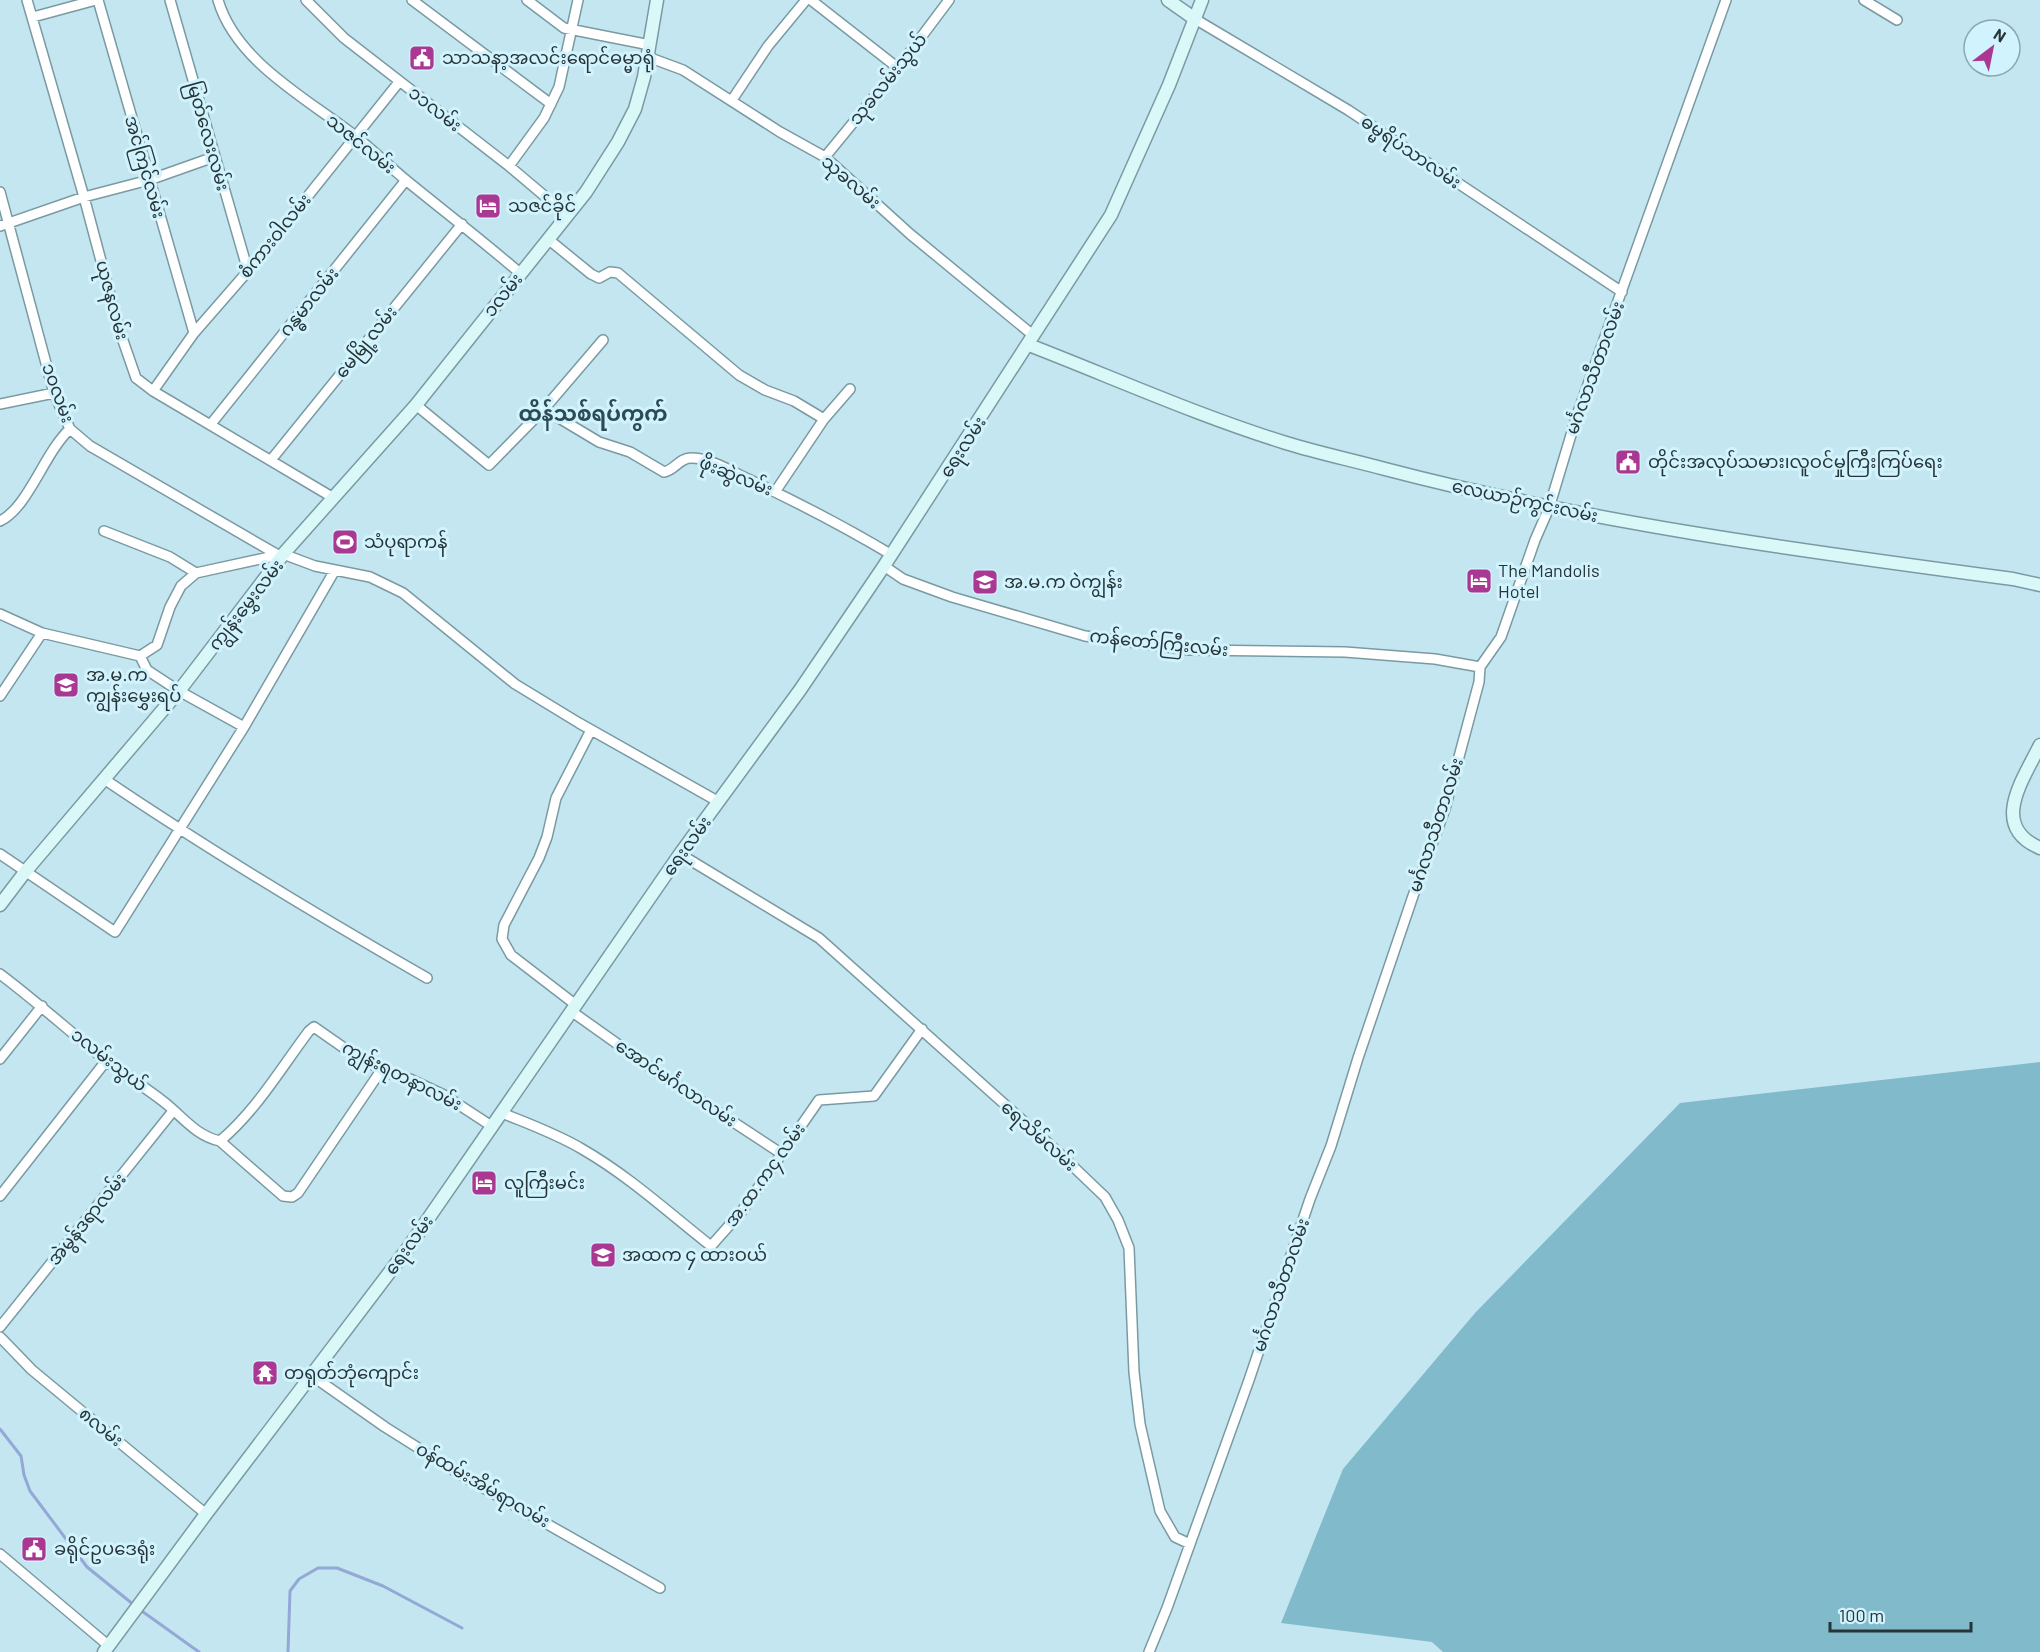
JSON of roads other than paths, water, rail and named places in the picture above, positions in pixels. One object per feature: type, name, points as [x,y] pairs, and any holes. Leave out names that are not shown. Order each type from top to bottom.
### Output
[{"type":"street","name":"ယုဇနလမ်း","points":[[27,0],[128,358],[136,378],[153,391],[333,497]]},
{"type":"street","points":[[33,17],[97,0]]},
{"type":"street","name":"အင်ကြင်လမ်း","points":[[97,0],[194,333]]},
{"type":"street","name":"မြတ်လေးလမ်း","points":[[170,0],[248,271]]},
{"type":"street","name":"သဇင်လမ်း","points":[[218,0],[222,13],[234,34],[251,54],[297,93],[356,136],[521,274]]},
{"type":"street","name":"၁၁လမ်း","points":[[306,0],[344,38],[509,166],[567,216]]},
{"type":"street","points":[[412,0],[551,104]]},
{"type":"street","name":"သုခလမ်း","points":[[527,0],[547,17],[571,30],[649,51],[732,100],[780,132],[825,157],[1031,341]]},
{"type":"street","points":[[509,166],[544,118],[559,87],[578,0]]},
{"type":"street","name":"၁လမ်း","points":[[280,555],[416,405],[586,192],[631,117],[644,77],[657,0]]},
{"type":"street","points":[[732,100],[768,46],[806,0]]},
{"type":"street","points":[[811,0],[898,68]]},
{"type":"street","name":"သုခလမ်းသွယ်","points":[[825,157],[898,68],[949,0]]},
{"type":"street","points":[[1168,0],[1195,19]]},
{"type":"street","name":"ရေးလမ်း","points":[[106,1649],[408,1248],[680,854],[800,690],[892,555],[1111,215],[1169,85],[1202,0]]},
{"type":"street","name":"မင်္ဂလာသီတာလမ်း","points":[[1149,1652],[1249,1380],[1310,1199],[1331,1146],[1413,896],[1445,809],[1479,682],[1480,667],[1501,637],[1535,540],[1549,508],[1577,415],[1726,0]]},
{"type":"street","points":[[1864,0],[1897,21]]},
{"type":"street","name":"ဓမ္မရိပ်သာလမ်း","points":[[1195,19],[1348,110],[1623,292]]},
{"type":"street","name":"စံကားဝါလမ်း","points":[[153,391],[194,333],[248,271],[399,82]]},
{"type":"street","points":[[5,224],[84,197],[149,180],[214,157]]},
{"type":"street","name":"ဂန္ဓမာလမ်း","points":[[211,424],[406,180]]},
{"type":"street","name":"၁၀လမ်း","points":[[0,192],[5,224],[54,393],[70,429],[90,446],[280,555]]},
{"type":"street","name":"မေမြို့လမ်း","points":[[271,459],[462,224]]},
{"type":"street","points":[[548,239],[599,278],[610,272],[618,273],[740,375],[765,390],[794,401],[824,419]]},
{"type":"street","points":[[416,405],[489,465],[544,409],[603,340]]},
{"type":"street","name":"လေယာဉ်ကွင်းလမ်း","points":[[1031,341],[1224,423],[1289,444],[1431,481],[1549,508],[1811,552],[2013,579],[2040,585]]},
{"type":"street","points":[[775,492],[824,419],[850,388]]},
{"type":"street","points":[[0,404],[54,393]]},
{"type":"street","name":"ဖိုးဆွဲလမ်း","points":[[544,409],[599,442],[630,452],[664,472],[673,469],[683,459],[696,458],[728,470],[841,524],[892,555]]},
{"type":"street","points":[[0,521],[15,512],[55,446],[70,429]]},
{"type":"street","points":[[104,531],[170,557],[196,573]]},
{"type":"street","points":[[0,614],[42,633],[140,656],[157,645],[170,607],[181,586],[196,573],[280,555]]},
{"type":"street","name":"ကျွန်းမွှေးလမ်း","points":[[0,905],[25,872],[179,691],[280,555],[315,566],[370,577],[403,593],[515,684],[591,730],[719,801]]},
{"type":"street","name":"ကန်တော်ကြီးလမ်း","points":[[884,567],[903,579],[952,597],[1085,636],[1190,650],[1345,652],[1435,660],[1480,667]]},
{"type":"street","points":[[0,854],[116,932],[244,727],[335,570]]},
{"type":"street","points":[[0,696],[42,633]]},
{"type":"street","points":[[140,656],[147,670],[179,691],[244,727]]},
{"type":"street","name":"အောင်မင်္ဂလာလမ်း","points":[[591,730],[556,798],[547,837],[539,858],[504,926],[502,939],[511,955],[574,1008],[657,1072],[782,1154]]},
{"type":"street","points":[[2040,745],[2012,807],[2015,828],[2022,838],[2040,848]]},
{"type":"street","points":[[104,779],[179,830],[289,898],[427,978]]},
{"type":"street","name":"ရေသိမ်လမ်း","points":[[680,854],[819,938],[1105,1197],[1118,1220],[1129,1248],[1134,1372],[1140,1424],[1160,1511],[1175,1537],[1190,1544]]},
{"type":"street","name":"၁လမ်းသွယ်","points":[[0,974],[196,1131],[209,1139],[220,1141],[283,1196],[292,1197],[298,1193],[382,1069]]},
{"type":"street","points":[[0,1059],[42,1006]]},
{"type":"street","name":"ကျွန်းရတနာလမ်း","points":[[220,1141],[246,1117],[309,1030],[314,1028],[357,1057],[444,1095],[493,1127]]},
{"type":"street","name":"အ.ထ.က၄ လမ်း","points":[[502,1113],[583,1149],[627,1179],[711,1246],[742,1211],[819,1100],[874,1096],[922,1029]]},
{"type":"street","points":[[0,1196],[106,1061]]},
{"type":"street","name":"အဲမွန်ဒရာလမ်း","points":[[0,1327],[173,1111]]},
{"type":"street","name":"၈လမ်း","points":[[0,1337],[32,1370],[206,1514]]},
{"type":"street","name":"၀န်ထမ်းအိမ်ရာလမ်း","points":[[311,1376],[385,1427],[466,1478],[660,1588]]},
{"type":"street","points":[[0,1554],[106,1649]]},
{"type":"waterway","points":[[0,1429],[21,1456],[24,1475],[30,1491],[87,1567],[134,1605]]},
{"type":"waterway","points":[[288,1652],[290,1591],[299,1579],[318,1568],[337,1568],[383,1586],[462,1628]]},
{"type":"waterway","points":[[139,1609],[199,1652]]},
{"type":"place","name":"သာသနာ့အလင်းရောင်ဓမ္မာရုံ","points":[[422,58]]},
{"type":"place","name":"သဇင်ခိုင်","points":[[488,206]]},
{"type":"place","name":"တိုင်းအလုပ်သမား၊လူဝင်မှုကြီးကြပ်ရေး","points":[[1628,462]]},
{"type":"place","name":"သံပုရာကန်","points":[[345,542]]},
{"type":"place","name":"The Mandolis Hotel","points":[[1479,581]]},
{"type":"place","name":"အ.မ.က ဝဲကျွန်း","points":[[985,582]]},
{"type":"place","name":"အ.မ.က ကျွန်းမွှေးရပ်","points":[[66,685]]},
{"type":"place","name":"လူကြီးမင်း","points":[[484,1183]]},
{"type":"place","name":"အထက ၄ ထားဝယ်","points":[[603,1255]]},
{"type":"place","name":"တရုတ်ဘုံကျောင်း","points":[[265,1373]]},
{"type":"place","name":"ခရိုင်ဥပဒေရုံး","points":[[34,1549]]},
{"type":"district","name":"ထိန်သစ်ရပ်ကွက်","points":[[593,414]]}]
